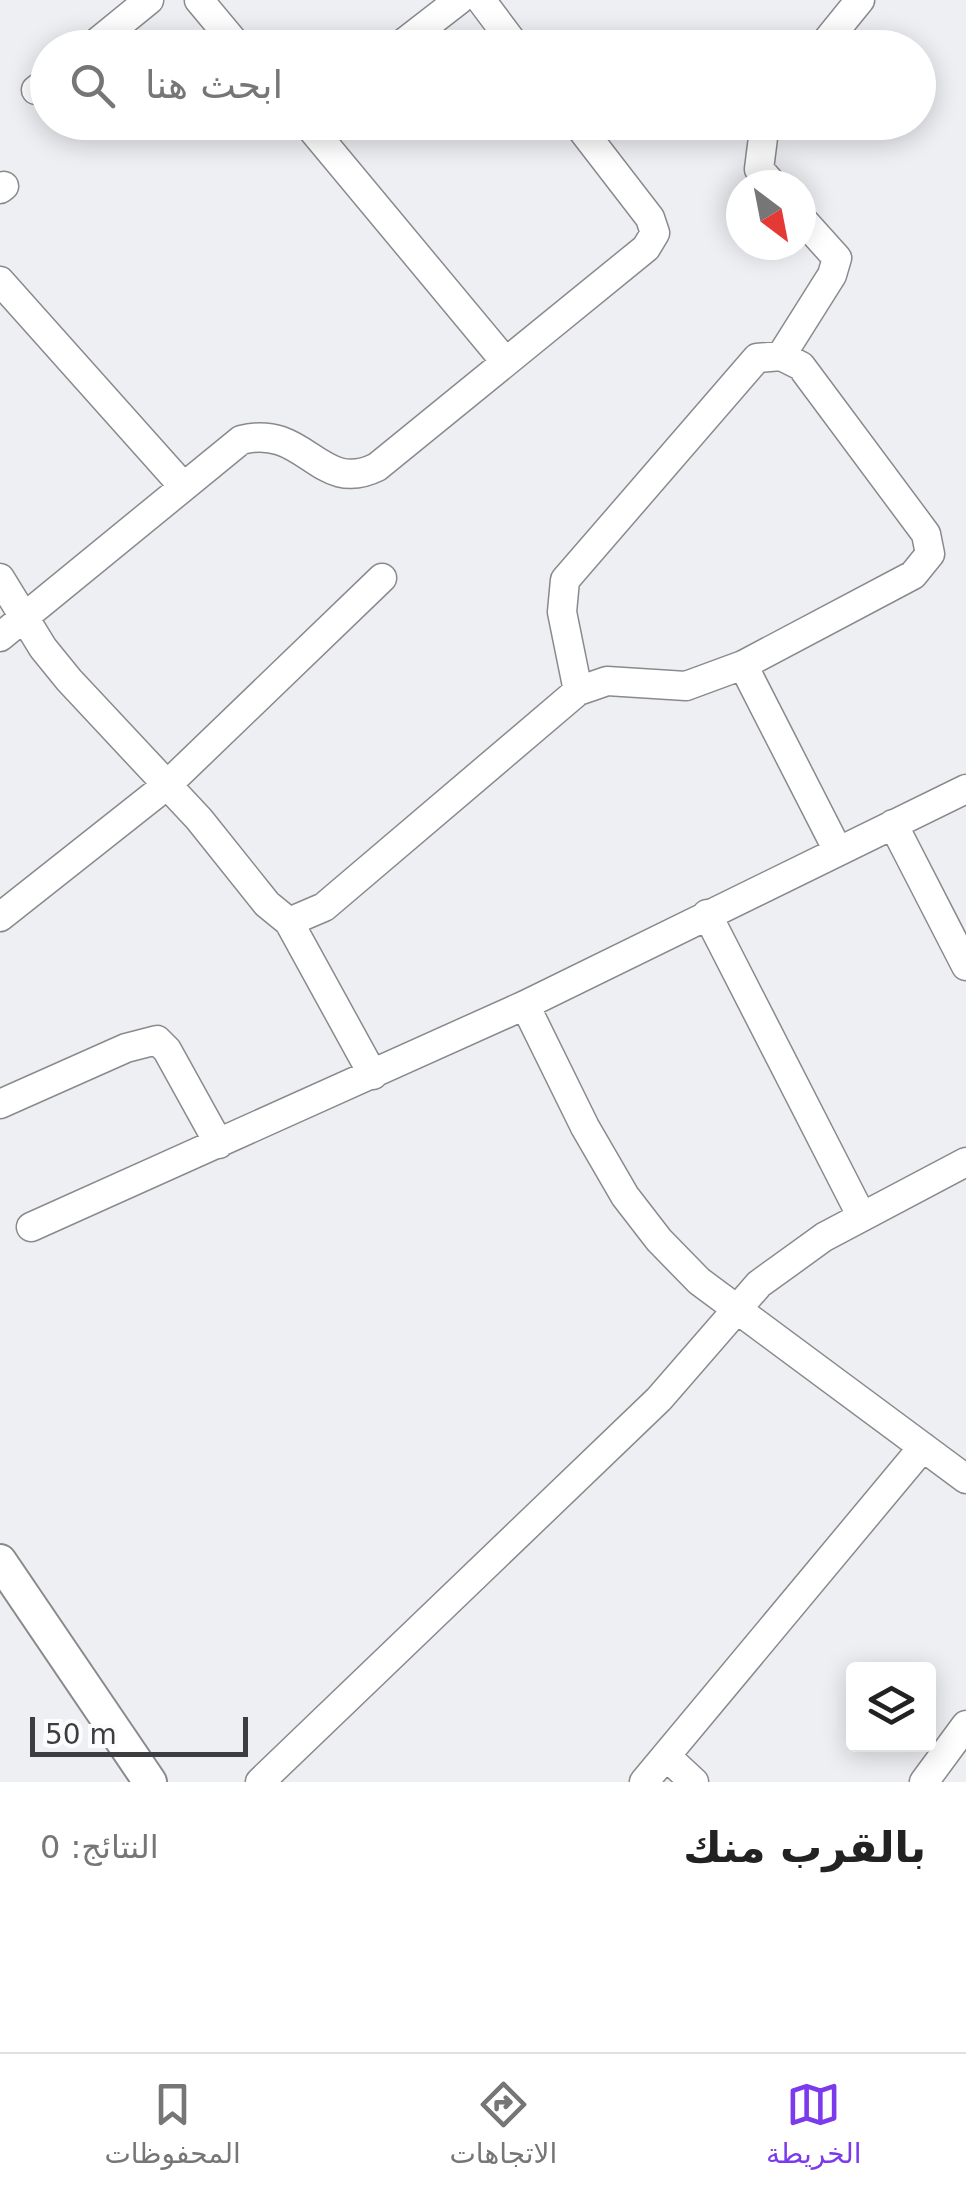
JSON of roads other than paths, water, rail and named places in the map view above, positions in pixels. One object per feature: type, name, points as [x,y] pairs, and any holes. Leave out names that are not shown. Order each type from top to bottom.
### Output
[{"type":"street","points":[[112,30],[150,0]]},
{"type":"street","points":[[199,0],[224,30]]},
{"type":"street","points":[[420,30],[458,0]]},
{"type":"street","points":[[480,0],[504,30]]},
{"type":"street","points":[[834,30],[849,6]]},
{"type":"street","points":[[321,140],[504,360]]},
{"type":"street","points":[[0,638],[241,440],[262,434],[279,437],[341,476],[358,476],[377,466],[646,248],[654,232],[650,218],[590,140]]},
{"type":"street","points":[[760,170],[763,140]]},
{"type":"street","points":[[781,356],[832,275],[836,258],[816,235]]},
{"type":"street","points":[[0,281],[183,486]]},
{"type":"street","points":[[288,922],[324,907],[578,691],[607,681],[686,686],[744,665],[913,575],[930,554],[926,534],[801,366],[781,356],[758,358],[565,580],[562,612],[578,691]]},
{"type":"street","points":[[0,578],[69,680],[167,785],[267,904],[288,922],[373,1074]]},
{"type":"street","points":[[0,917],[167,785],[382,578]]},
{"type":"street","points":[[744,665],[838,851]]},
{"type":"street","points":[[30,1227],[525,1005],[966,789]]},
{"type":"street","points":[[893,824],[966,966]]},
{"type":"street","points":[[707,914],[862,1216]]},
{"type":"street","points":[[525,1005],[624,1196],[658,1240],[736,1309],[923,1447],[961,1465]]},
{"type":"street","points":[[0,1104],[126,1048],[157,1040],[168,1050],[219,1144]]},
{"type":"street","points":[[260,1782],[659,1399],[736,1309],[784,1262],[966,1162]]},
{"type":"street","points":[[644,1782],[923,1447]]},
{"type":"street","points":[[0,1560],[150,1782]]},
{"type":"street","points":[[924,1782],[966,1725]]},
{"type":"street","points":[[666,1756],[694,1782]]}]
